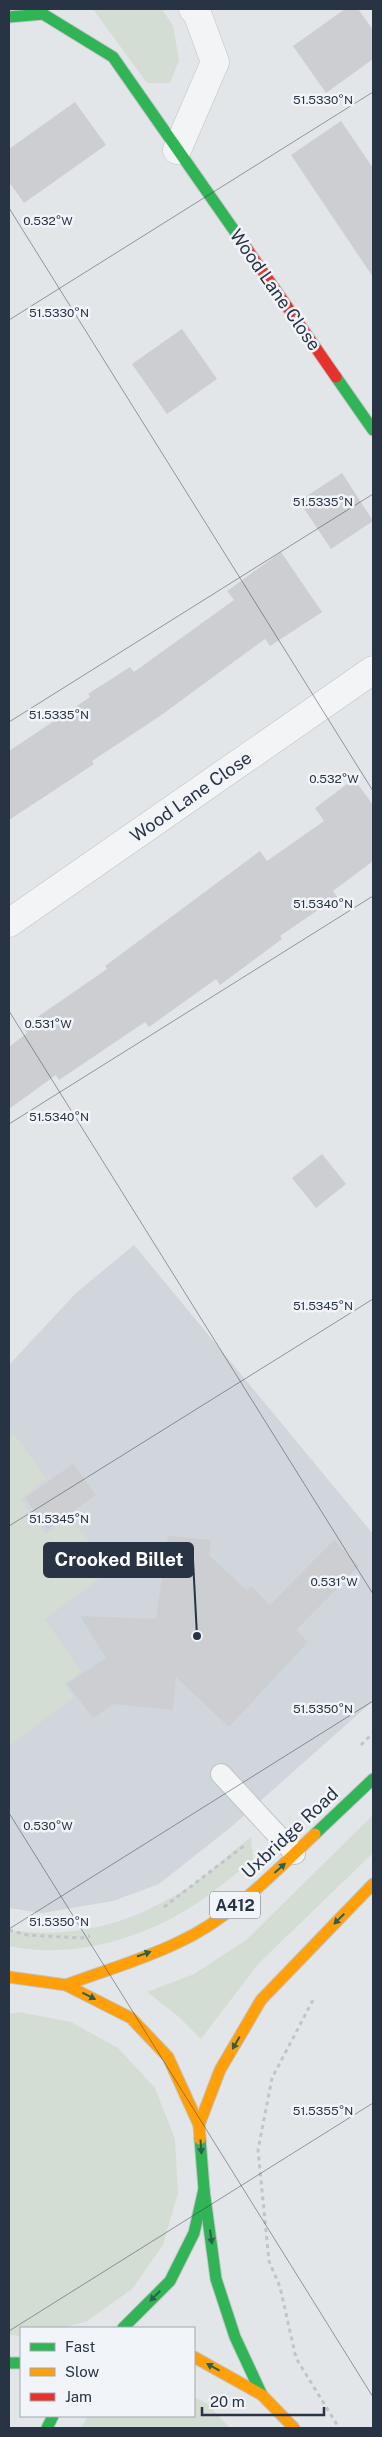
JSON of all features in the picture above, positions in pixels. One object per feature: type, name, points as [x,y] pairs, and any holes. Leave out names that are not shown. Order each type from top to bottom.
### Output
[{"type":"main road","name":"Wood Lane Close","points":[[9,17],[43,14],[113,57],[373,430]]},
{"type":"main road","name":"Uxbridge Road","points":[[66,1984],[178,1943],[215,1920],[264,1882],[373,1779]]},
{"type":"main road","points":[[199,2125],[220,2070],[261,2000],[373,1884]]},
{"type":"main road","points":[[9,1977],[66,1984],[131,2018],[168,2057],[199,2125],[204,2189],[216,2279],[235,2337],[262,2395]]},
{"type":"main road","points":[[124,2327],[170,2281],[194,2233],[204,2189]]},
{"type":"main road","points":[[195,2358],[262,2395],[294,2428]]},
{"type":"street","points":[[177,150],[215,62],[197,13],[193,9]]},
{"type":"street","name":"Wood Lane Close","points":[[9,923],[373,670]]},
{"type":"lane","points":[[221,1774],[295,1854]]},
{"type":"path","points":[[359,1746],[373,1733]]},
{"type":"path","points":[[159,1911],[210,1874],[268,1826]]},
{"type":"path","points":[[9,1930],[27,1935],[82,1938],[99,1933]]},
{"type":"path","points":[[316,1995],[272,2078],[258,2150],[270,2261],[280,2287],[296,2358],[339,2428]]},
{"type":"shaded area","points":[[93,9],[162,9],[173,26],[179,60],[170,83],[147,83]]},
{"type":"shaded area","points":[[134,1245],[373,1534],[373,1701],[231,1827],[159,1884],[113,1901],[42,1913],[9,1908],[9,1365],[76,1293]]},
{"type":"shaded area","points":[[14,1434],[46,1478],[21,1499],[46,1534],[71,1517],[111,1570],[45,1619],[81,1672],[64,1684],[74,1697],[9,1746],[9,1438]]},
{"type":"shaded area","points":[[373,1815],[373,1853],[258,1964],[201,2039],[179,2017],[147,1992],[194,1974],[246,1940]]},
{"type":"shaded area","points":[[251,1837],[253,1860],[197,1904],[146,1930],[102,1944],[78,1948],[55,1950],[9,1946],[9,1930],[33,1932],[77,1931],[119,1921],[140,1913],[190,1886]]},
{"type":"shaded area","points":[[19,2012],[71,2022],[118,2048],[155,2088],[175,2139],[178,2193],[163,2245],[132,2289],[87,2321],[67,2327],[20,2327],[20,2336],[9,2335],[9,2014]]},
{"type":"shaded area","points":[[195,2398],[206,2403],[230,2428],[81,2428],[87,2417],[195,2417]]},
{"type":"building","points":[[345,9],[358,9],[373,30],[373,59],[326,93],[293,46]]},
{"type":"building","points":[[75,102],[106,145],[24,203],[9,182],[9,149]]},
{"type":"building","points":[[341,121],[373,168],[373,277],[291,155]]},
{"type":"building","points":[[182,329],[217,379],[167,414],[132,364]]},
{"type":"building","points":[[342,473],[373,521],[331,549],[299,501]]},
{"type":"building","points":[[281,552],[322,612],[270,646],[265,639],[160,716],[92,761],[94,764],[9,820],[9,751],[90,697],[88,694],[130,667],[134,672],[234,600],[227,591]]},
{"type":"building","points":[[354,779],[373,805],[373,861],[333,891],[337,897],[280,936],[282,939],[220,985],[216,979],[149,1027],[145,1022],[59,1080],[56,1075],[9,1109],[9,1047],[27,1033],[23,1027],[107,969],[105,966],[260,851],[267,861],[324,821],[315,808]]},
{"type":"building","points":[[322,1154],[346,1184],[316,1208],[292,1178]]},
{"type":"building","points":[[73,1464],[96,1495],[48,1529],[25,1498]]},
{"type":"building","points":[[168,1536],[211,1540],[209,1555],[247,1591],[251,1586],[270,1605],[334,1540],[359,1566],[296,1630],[308,1642],[229,1727],[176,1677],[173,1710],[113,1704],[93,1718],[67,1684],[106,1658],[80,1616],[156,1619]]},
{"type":"traffic: fast","points":[[9,17],[43,14],[113,57],[245,246]]},
{"type":"traffic: fast","points":[[336,377],[373,430]]},
{"type":"traffic: fast","points":[[315,1834],[373,1779]]},
{"type":"traffic: fast","points":[[124,2327],[170,2281],[194,2233],[204,2189],[200,2139]]},
{"type":"traffic: fast","points":[[204,2190],[216,2279],[235,2337],[262,2395]]},
{"type":"traffic: fast","points":[[9,2363],[20,2363]]},
{"type":"traffic: fast","points":[[47,2428],[52,2417]]},
{"type":"traffic: slow","points":[[66,1985],[150,1955],[196,1933],[250,1894],[315,1834]]},
{"type":"traffic: slow","points":[[199,2125],[220,2070],[261,2000],[373,1884]]},
{"type":"traffic: slow","points":[[9,1977],[66,1985],[131,2018],[168,2057],[199,2125],[200,2139]]},
{"type":"traffic: slow","points":[[195,2358],[262,2395],[294,2428]]},
{"type":"traffic: jam","points":[[245,246],[336,377]]},
{"type":"place","name":"Crooked Billet","points":[[197,1636]]}]
